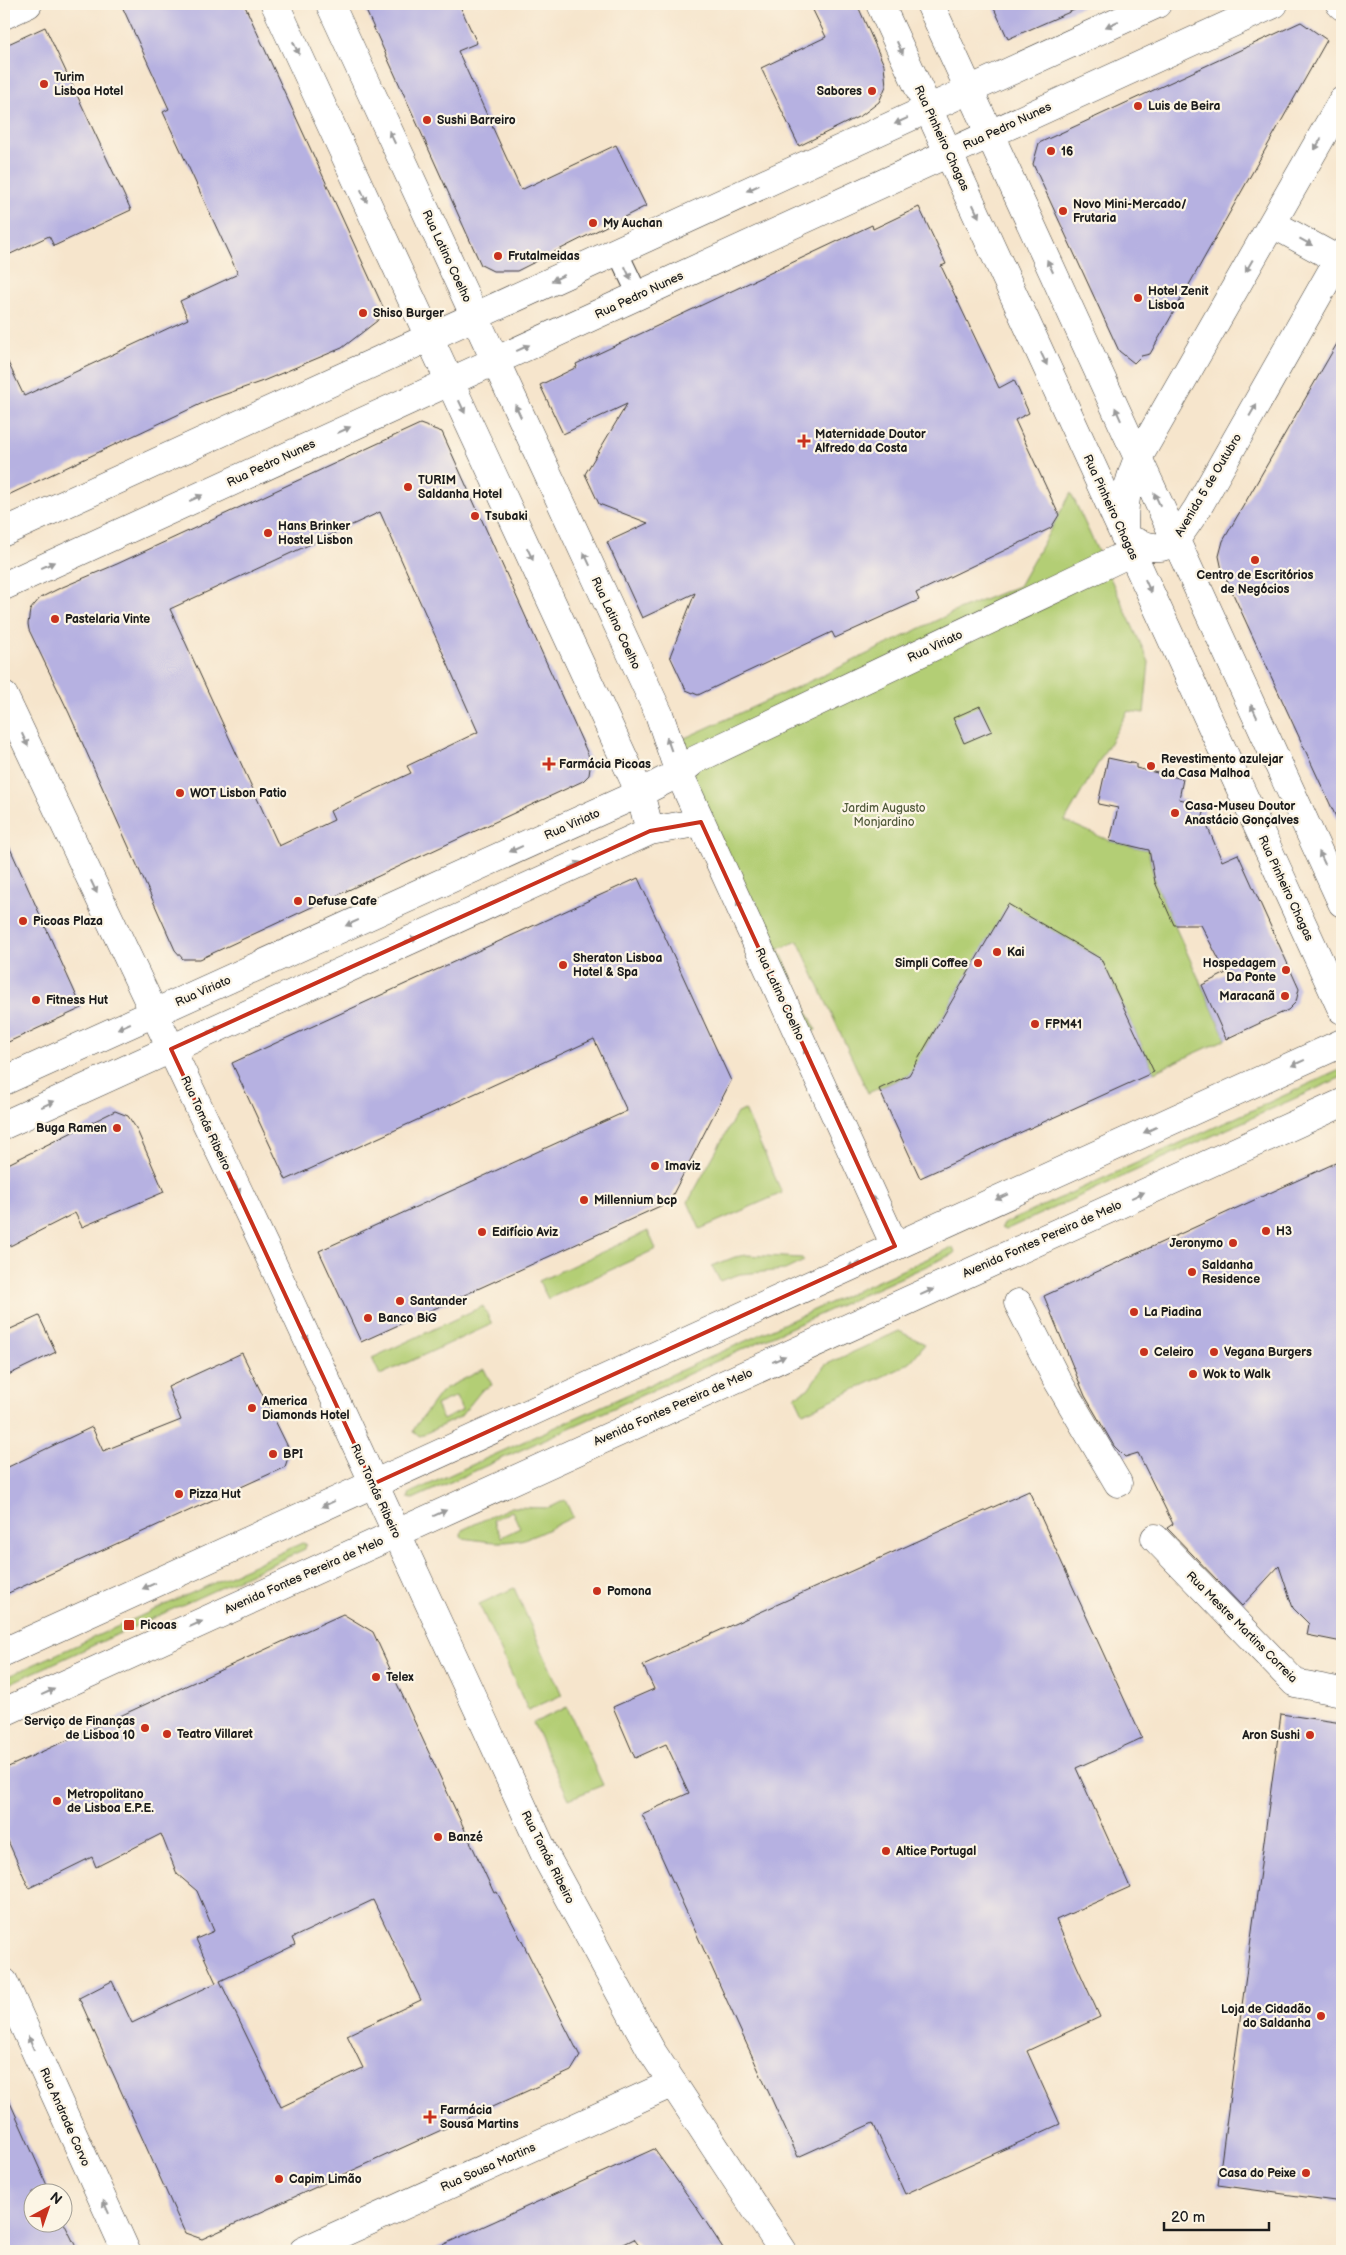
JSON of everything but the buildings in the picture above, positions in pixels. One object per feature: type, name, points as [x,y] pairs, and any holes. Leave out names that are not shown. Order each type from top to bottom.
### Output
[{"type":"street","points":[[4,15],[28,4]]},
{"type":"street","points":[[275,4],[640,793],[650,831]]},
{"type":"street","name":"Rua Latino Coelho","points":[[330,4],[658,714],[679,773],[895,1246]]},
{"type":"street","name":"Rua Pinheiro Chagas","points":[[880,4],[1342,1010]]},
{"type":"street","points":[[930,4],[1342,903]]},
{"type":"street","points":[[4,532],[1157,4]]},
{"type":"street","name":"Rua Pedro Nunes","points":[[4,586],[1274,4]]},
{"type":"street","points":[[1129,545],[1123,522],[1128,484],[1138,458],[1342,101]]},
{"type":"street","name":"Avenida 5 de Outubro","points":[[1129,545],[1158,548],[1171,544],[1176,540],[1197,509],[1341,258],[1273,224]]},
{"type":"street","name":"Rua Viriato","points":[[4,1081],[640,793],[679,773],[695,760],[1129,545]]},
{"type":"street","name":"Rua Tomás Ribeiro","points":[[4,696],[171,1049],[545,1855],[651,2050],[778,2244]]},
{"type":"street","points":[[4,1125],[650,831],[701,822]]},
{"type":"street","points":[[4,1652],[1342,1043]]},
{"type":"street","name":"Avenida Fontes Pereira de Melo","points":[[4,1712],[1342,1103]]},
{"type":"street","points":[[1018,1304],[1056,1378],[1118,1484]]},
{"type":"street","name":"Rua Mestre Martins Correia","points":[[1155,1538],[1295,1683],[1342,1692]]},
{"type":"street","name":"Rua Andrade Corvo","points":[[4,1982],[126,2251]]},
{"type":"street","name":"Rua Sousa Martins","points":[[303,2251],[673,2083]]},
{"type":"street","points":[[778,2244],[798,2251]]},
{"type":"lane","points":[[618,251],[638,295]]},
{"type":"highlighted area","points":[[701,822],[895,1246],[373,1484],[171,1049],[650,831]]},
{"type":"green space","name":"Jardim Augusto Monjardino","points":[[1071,493],[1149,662],[1144,713],[1128,711],[1065,821],[1110,841],[1148,850],[1155,882],[1226,1039],[1154,1072],[1112,982],[1070,1001],[1096,956],[1008,905],[925,1047],[944,1059],[868,1093],[798,941],[779,949],[816,1030],[809,1033],[676,742],[826,674],[958,610],[1019,586]]},
{"type":"green space","points":[[1342,1069],[1342,1077],[1005,1230],[1001,1228],[1003,1224]]},
{"type":"green space","points":[[745,1110],[782,1193],[700,1229],[688,1202],[737,1113]]},
{"type":"green space","points":[[648,1231],[656,1249],[548,1299],[539,1281]]},
{"type":"green space","points":[[953,1247],[955,1252],[953,1254],[413,1499],[408,1498],[410,1493]]},
{"type":"green space","points":[[746,1255],[802,1258],[804,1261],[785,1270],[740,1274],[720,1281],[712,1266]]},
{"type":"green space","points":[[483,1306],[492,1324],[380,1375],[372,1358]]},
{"type":"green space","points":[[899,1331],[925,1344],[911,1361],[899,1369],[803,1413],[795,1396],[808,1389],[825,1365]]},
{"type":"green space","points":[[484,1369],[492,1385],[482,1390],[460,1417],[420,1436],[413,1432],[440,1393],[446,1388]],"holes":[[[456,1396],[462,1410],[443,1420],[436,1405]]]},
{"type":"green space","points":[[565,1500],[573,1517],[537,1535],[522,1540],[488,1541],[462,1538],[461,1535],[462,1530],[511,1507],[549,1508]],"holes":[[[512,1511],[520,1528],[501,1537],[493,1520]]]},
{"type":"green space","points":[[302,1543],[306,1544],[305,1549],[4,1686],[4,1678]]},
{"type":"green space","points":[[514,1588],[562,1695],[528,1710],[479,1604]]},
{"type":"green space","points":[[567,1707],[603,1785],[569,1799],[533,1723]]},
{"type":"place","name":"Turim Lisboa Hotel","points":[[44,84]]},
{"type":"place","name":"Sabores","points":[[872,91]]},
{"type":"place","name":"Luis de Beira","points":[[1138,106]]},
{"type":"place","name":"Sushi Barreiro","points":[[427,120]]},
{"type":"place","name":"16","points":[[1051,151]]},
{"type":"place","name":"Novo Mini-Mercado/ Frutaria","points":[[1063,211]]},
{"type":"place","name":"My Auchan","points":[[593,223]]},
{"type":"place","name":"Frutalmeidas","points":[[498,256]]},
{"type":"place","name":"Hotel Zenit Lisboa","points":[[1138,298]]},
{"type":"place","name":"Shiso Burger","points":[[363,313]]},
{"type":"place","name":"Maternidade Doutor Alfredo da Costa","points":[[804,441]]},
{"type":"place","name":"TURIM Saldanha Hotel","points":[[408,487]]},
{"type":"place","name":"Tsubaki","points":[[475,516]]},
{"type":"place","name":"Hans Brinker Hostel Lisbon","points":[[268,533]]},
{"type":"place","name":"Centro de Escritórios de Negócios","points":[[1255,560]]},
{"type":"place","name":"Pastelaria Vinte","points":[[55,619]]},
{"type":"place","name":"Farmácia Picoas","points":[[549,764]]},
{"type":"place","name":"Revestimento azulejar da Casa Malhoa","points":[[1151,766]]},
{"type":"place","name":"WOT Lisbon Patio","points":[[180,793]]},
{"type":"place","name":"Casa-Museu Doutor Anastácio Gonçalves","points":[[1175,813]]},
{"type":"place","name":"Defuse Cafe","points":[[298,901]]},
{"type":"place","name":"Picoas Plaza","points":[[23,921]]},
{"type":"place","name":"Kai","points":[[997,952]]},
{"type":"place","name":"Simpli Coffee","points":[[978,963]]},
{"type":"place","name":"Sheraton Lisboa Hotel & Spa","points":[[563,965]]},
{"type":"place","name":"Hospedagem Da Ponte","points":[[1286,970]]},
{"type":"place","name":"Maracanã","points":[[1285,996]]},
{"type":"place","name":"Fitness Hut","points":[[36,1000]]},
{"type":"place","name":"FPM41","points":[[1035,1024]]},
{"type":"place","name":"Buga Ramen","points":[[117,1128]]},
{"type":"place","name":"Imaviz","points":[[655,1166]]},
{"type":"place","name":"Millennium bcp","points":[[584,1200]]},
{"type":"place","name":"H3","points":[[1266,1231]]},
{"type":"place","name":"Edifício Aviz","points":[[482,1232]]},
{"type":"place","name":"Jeronymo","points":[[1233,1243]]},
{"type":"place","name":"Saldanha Residence","points":[[1192,1272]]},
{"type":"place","name":"Santander","points":[[400,1301]]},
{"type":"place","name":"La Piadina","points":[[1134,1312]]},
{"type":"place","name":"Banco BiG","points":[[368,1318]]},
{"type":"place","name":"Celeiro","points":[[1144,1352]]},
{"type":"place","name":"Vegana Burgers","points":[[1214,1352]]},
{"type":"place","name":"Wok to Walk","points":[[1193,1374]]},
{"type":"place","name":"America Diamonds Hotel","points":[[252,1408]]},
{"type":"place","name":"BPI","points":[[273,1454]]},
{"type":"place","name":"Pizza Hut","points":[[179,1494]]},
{"type":"place","name":"Pomona","points":[[597,1591]]},
{"type":"place","name":"Picoas","points":[[129,1625]]},
{"type":"place","name":"Telex","points":[[376,1677]]},
{"type":"place","name":"Serviço de Finanças de Lisboa 10","points":[[145,1728]]},
{"type":"place","name":"Teatro Villaret","points":[[167,1734]]},
{"type":"place","name":"Aron Sushi","points":[[1310,1735]]},
{"type":"place","name":"Metropolitano de Lisboa E.P.E.","points":[[57,1801]]},
{"type":"place","name":"Banzé","points":[[438,1837]]},
{"type":"place","name":"Altice Portugal","points":[[886,1851]]},
{"type":"place","name":"Loja de Cidadão do Saldanha","points":[[1321,2016]]},
{"type":"place","name":"Farmácia Sousa Martins","points":[[430,2117]]},
{"type":"place","name":"Casa do Peixe","points":[[1306,2173]]},
{"type":"place","name":"Capim Limão","points":[[279,2179]]}]
